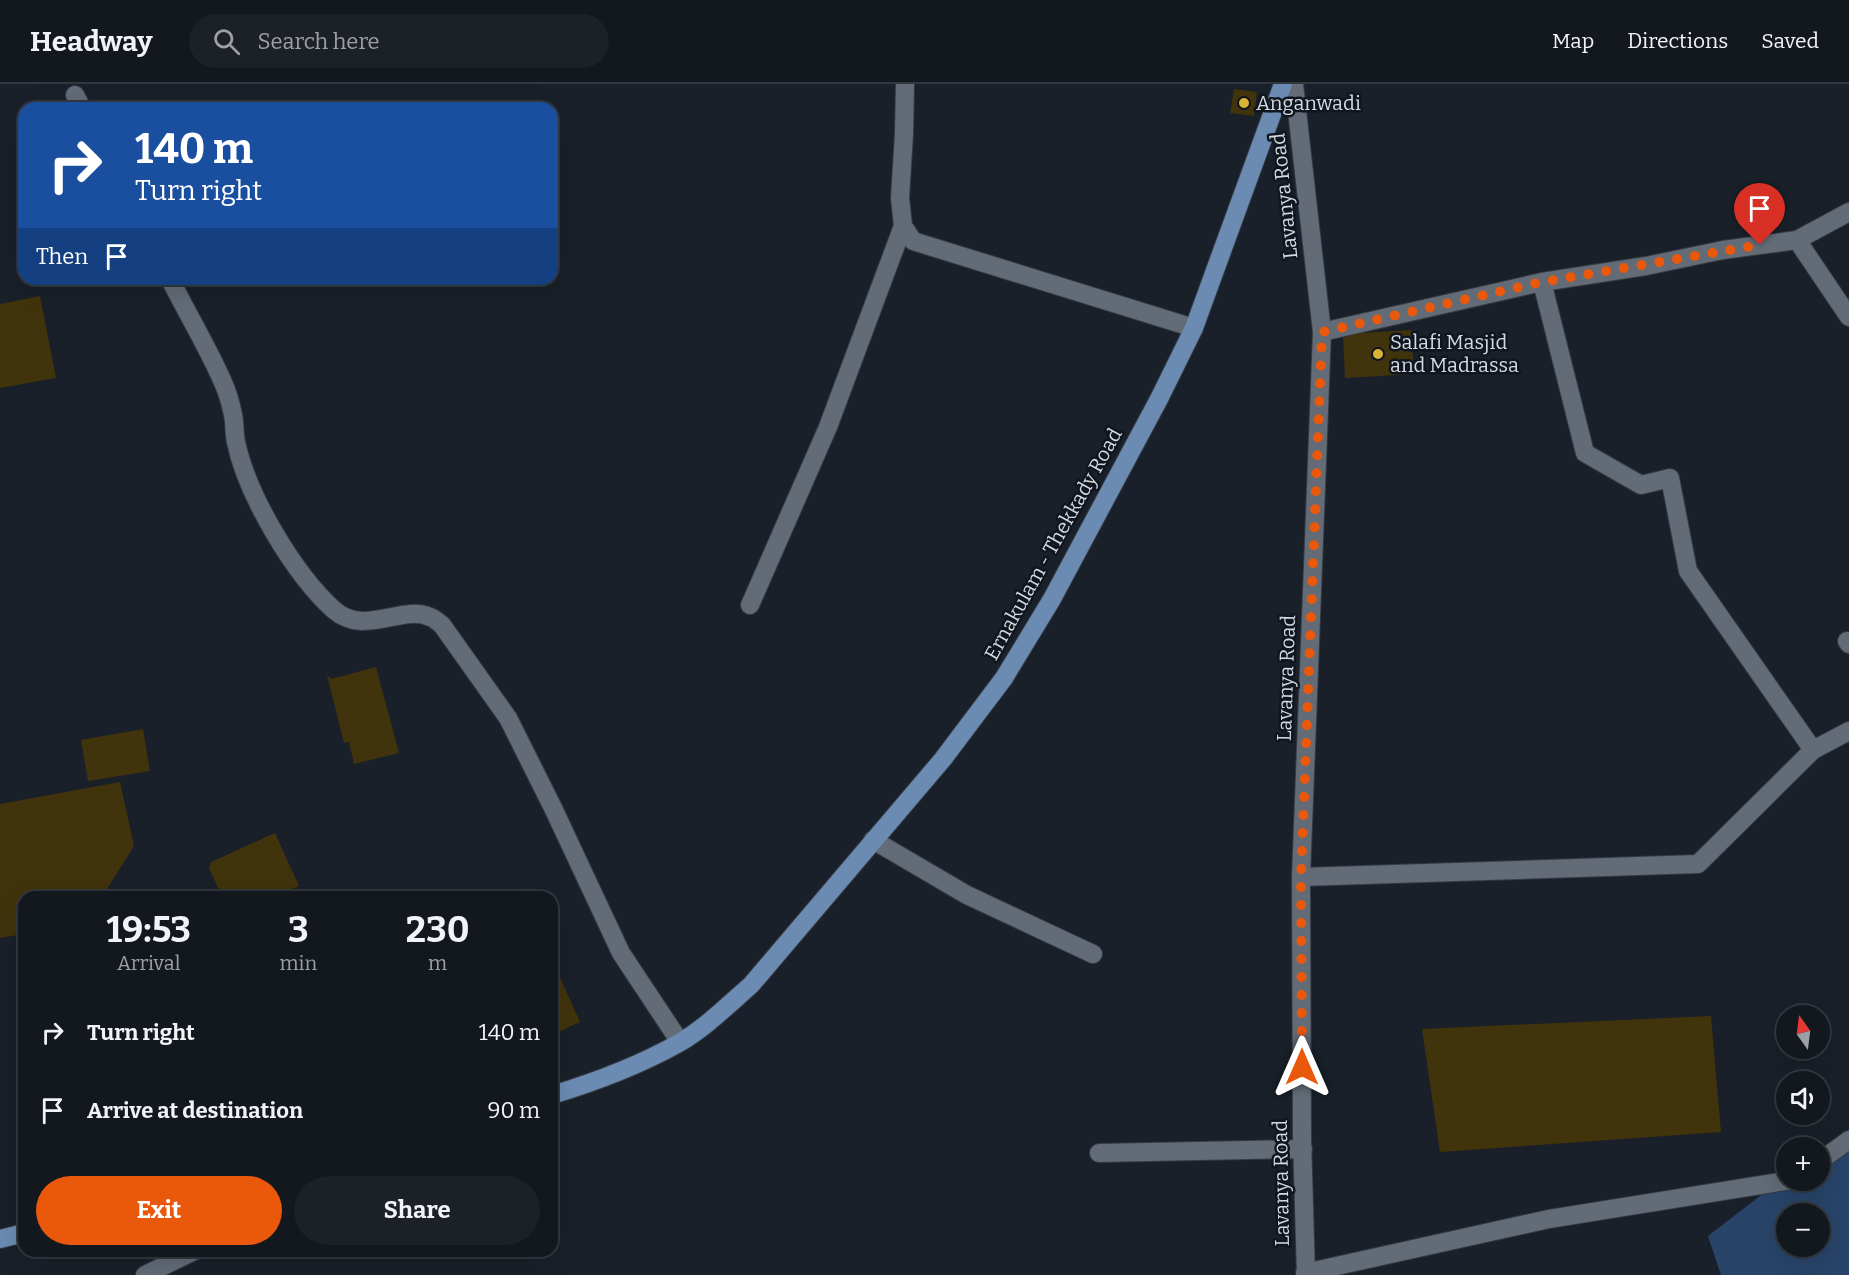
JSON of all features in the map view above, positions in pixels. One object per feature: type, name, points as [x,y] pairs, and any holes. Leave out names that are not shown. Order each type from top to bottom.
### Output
[{"type":"main road","name":"Ernakulam - Thekkady Road","points":[[558,1093],[581,1086],[680,1042],[751,985],[943,759],[1004,678],[1064,578],[1160,399],[1194,328],[1283,84]]},
{"type":"main road","points":[[0,1239],[18,1234]]},
{"type":"street","points":[[750,605],[828,427],[903,226],[900,198],[905,84]]},
{"type":"street","name":"Lavanya Road","points":[[1294,84],[1322,332],[1301,877],[1306,1274]]},
{"type":"street","points":[[1322,332],[1542,282],[1646,266],[1723,250],[1797,240],[1849,212]]},
{"type":"street","points":[[903,226],[914,241],[1194,328]]},
{"type":"street","points":[[1797,240],[1849,317]]},
{"type":"street","points":[[1542,282],[1585,453],[1641,485],[1670,478],[1688,571],[1813,750]]},
{"type":"street","points":[[173,285],[223,381],[233,415],[236,442],[244,470],[267,521],[298,569],[335,610],[351,621],[383,620],[414,614],[430,616],[441,625],[508,718],[621,953],[680,1042]]},
{"type":"street","points":[[1301,877],[1698,864],[1813,750],[1849,731]]},
{"type":"street","points":[[873,840],[967,895],[1094,954]]},
{"type":"street","points":[[1830,1154],[1849,1140]]},
{"type":"street","points":[[1099,1153],[1303,1149]]},
{"type":"street","points":[[1306,1274],[1549,1219],[1776,1183]]},
{"type":"street","points":[[145,1275],[182,1257]]},
{"type":"shaded area","points":[[1849,1129],[1849,1275],[1721,1275],[1708,1236],[1776,1184],[1776,1191],[1830,1191],[1830,1143]]},
{"type":"building","name":"Anganwadi","points":[[1234,89],[1257,92],[1254,116],[1230,113]]},
{"type":"building","points":[[40,296],[56,378],[0,388],[0,304]]},
{"type":"building","name":"Salafi Masjid and Madrassa","points":[[1411,330],[1414,374],[1345,378],[1343,334]]},
{"type":"building","points":[[376,667],[399,753],[354,764],[349,742],[344,743],[327,675],[331,679]]},
{"type":"building","points":[[143,729],[150,771],[88,781],[81,740]]},
{"type":"building","points":[[120,782],[134,846],[106,891],[18,891],[18,935],[0,938],[0,804]]},
{"type":"building","points":[[275,833],[299,886],[288,891],[219,891],[209,868],[211,862]]},
{"type":"building","points":[[558,973],[580,1022],[558,1032]]},
{"type":"building","points":[[1711,1016],[1721,1132],[1440,1152],[1422,1029]]},
{"type":"place","name":"Anganwadi","points":[[1244,103]]},
{"type":"place","name":"Salafi Masjid and Madrassa","points":[[1378,354]]},
{"type":"route","points":[[1302,1067],[1301,877],[1322,332],[1542,282],[1760,245]]}]
